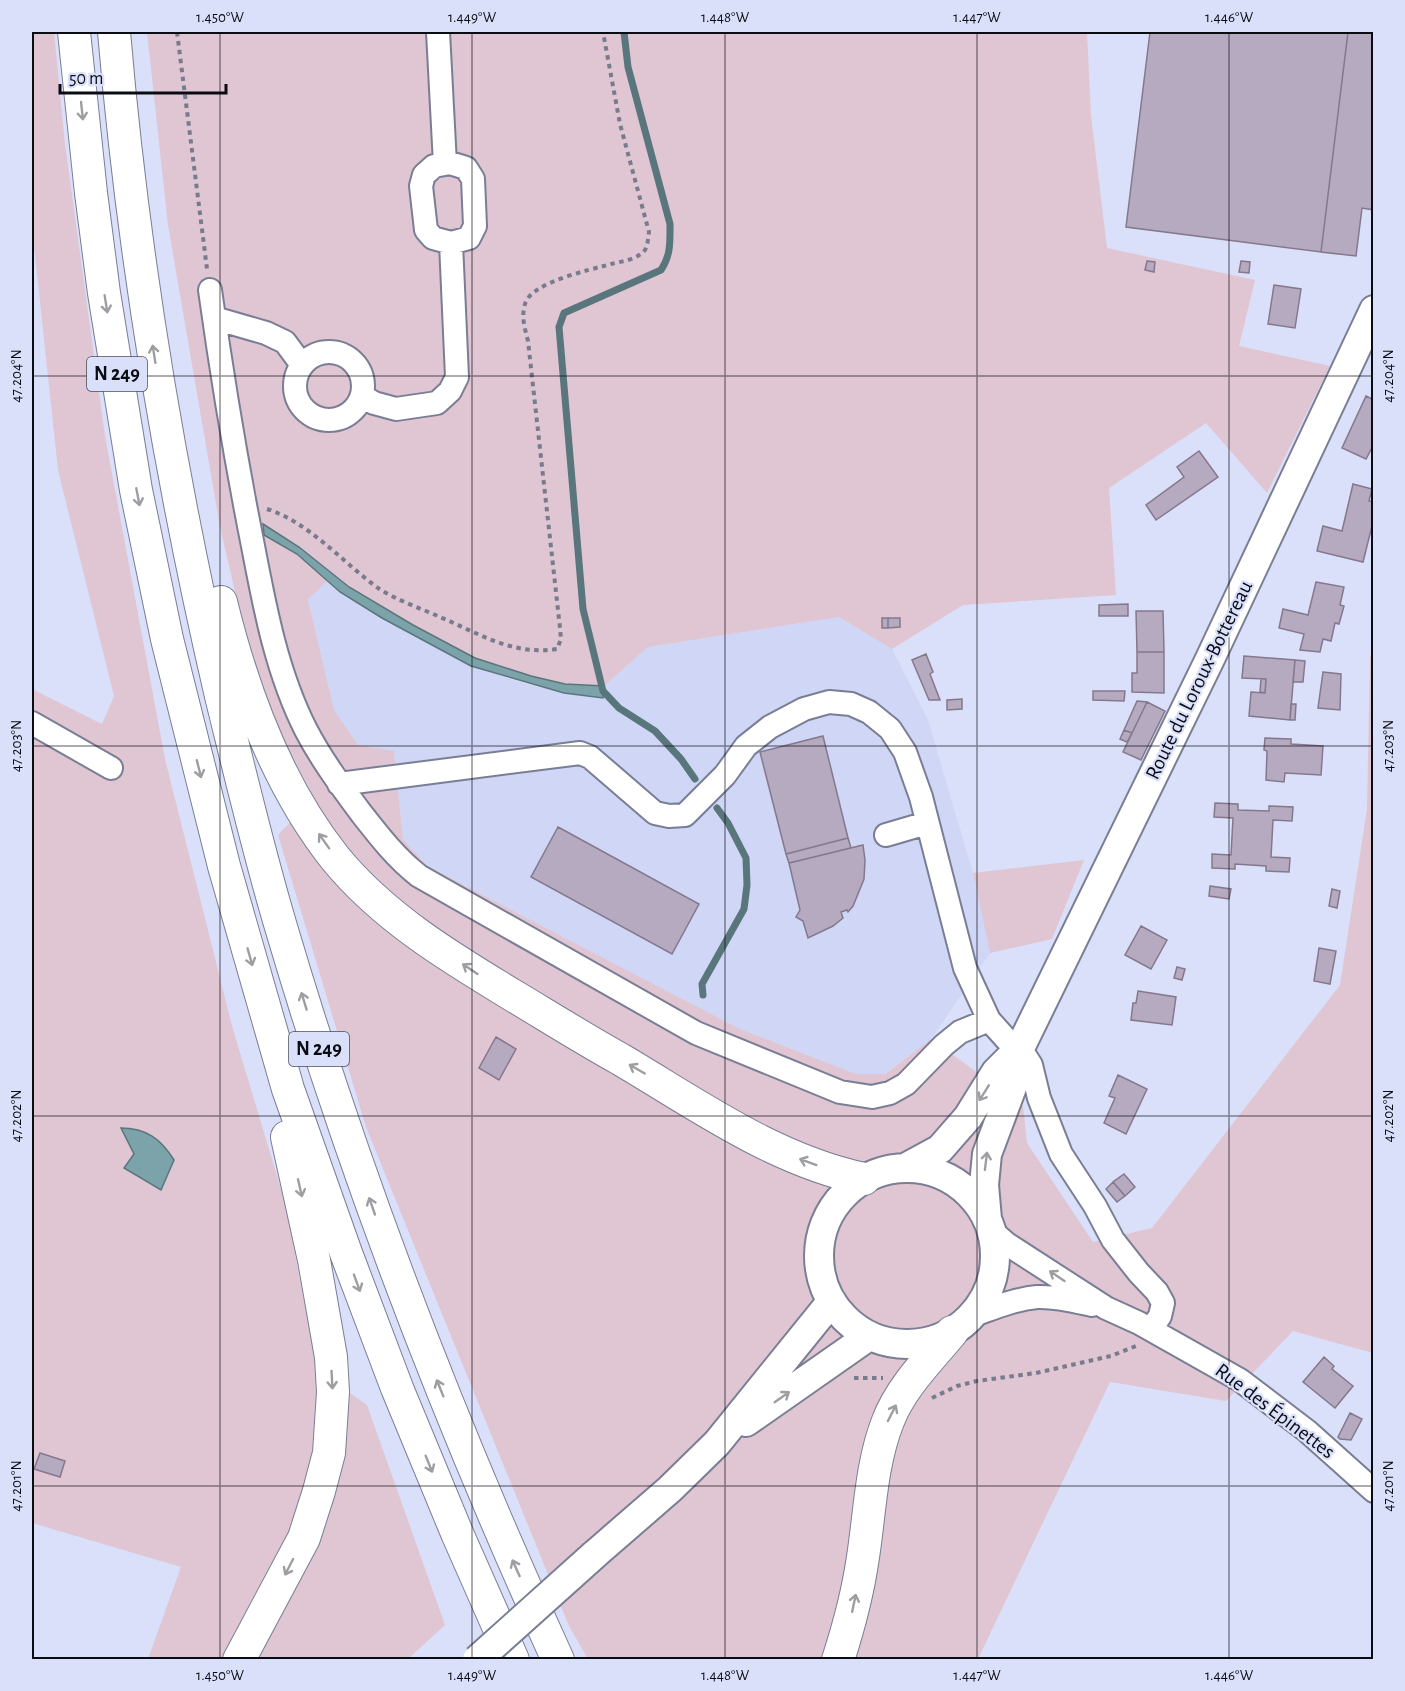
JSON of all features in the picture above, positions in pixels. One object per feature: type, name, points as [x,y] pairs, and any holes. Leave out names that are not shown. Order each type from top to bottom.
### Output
[{"type":"highway","name":"N 249","points":[[74,32],[104,293],[145,536],[167,639],[224,866],[288,1089],[346,1253],[397,1388],[457,1533],[513,1659]]},
{"type":"highway","name":"N 249","points":[[114,32],[142,278],[163,411],[196,587],[235,754],[280,923],[333,1095],[376,1218],[439,1385],[496,1522],[558,1659]]},
{"type":"highway","points":[[163,411],[187,445],[221,604],[230,638],[257,716],[298,805],[336,858],[371,896],[418,934],[478,974],[765,1145],[840,1174],[864,1179]]},
{"type":"highway","points":[[239,1659],[304,1538],[328,1453],[333,1392],[331,1358],[304,1207],[284,1126],[288,1089]]},
{"type":"highway","points":[[838,1659],[850,1621],[863,1560],[878,1457],[888,1421],[905,1389],[963,1323]]},
{"type":"main road","name":"Route du Loroux-Bottereau","points":[[905,1168],[940,1149],[968,1117],[996,1072],[1020,1048],[1209,661],[1374,310]]},
{"type":"main road","name":"Route du Loroux-Bottereau","points":[[990,1225],[984,1185],[987,1154],[1017,1074],[1020,1048]]},
{"type":"main road","points":[[905,1168],[937,1173],[952,1180],[974,1198],[990,1225],[996,1257],[993,1279],[985,1298],[963,1323],[933,1341],[908,1344],[892,1343],[869,1336],[845,1319],[831,1302],[820,1269],[820,1245],[823,1230],[838,1202],[864,1179],[905,1168]]},
{"type":"main road","points":[[477,1659],[670,1489],[717,1443],[831,1302]]},
{"type":"main road","points":[[717,1443],[869,1336]]},
{"type":"street","points":[[438,32],[445,164]]},
{"type":"street","points":[[445,164],[466,168],[473,179],[475,226],[469,238],[451,243],[433,238],[426,230],[421,186],[424,175],[434,166],[445,164]]},
{"type":"street","points":[[362,396],[374,403],[396,409],[437,403],[450,391],[458,377],[451,243]]},
{"type":"street","points":[[210,290],[245,508],[268,627],[305,728],[339,784],[399,860],[419,876],[696,1032],[840,1092],[872,1097],[890,1093],[906,1084],[960,1032],[989,1020]]},
{"type":"street","points":[[214,318],[266,333],[285,342],[302,365]]},
{"type":"street","points":[[334,352],[355,363],[364,385],[362,396],[358,406],[350,414],[329,421],[319,419],[309,414],[301,406],[295,386],[297,375],[302,365],[311,357],[334,352]]},
{"type":"street","points":[[339,784],[580,753],[590,757],[655,813],[669,816],[685,815],[724,775],[747,746],[770,727],[804,709],[829,702],[851,704],[869,712],[890,729],[905,752],[927,823],[965,968],[989,1020],[1006,1040],[1020,1048],[1031,1065],[1039,1098],[1061,1154],[1095,1206],[1113,1240],[1139,1274],[1157,1292],[1163,1303],[1160,1316],[1150,1329]]},
{"type":"street","points":[[32,723],[111,768]]},
{"type":"street","points":[[886,834],[927,823]]},
{"type":"street","name":"Rue des Épinettes","points":[[990,1225],[1007,1244],[1106,1308],[1150,1329],[1240,1380],[1307,1431],[1374,1491]]},
{"type":"street","name":"Rue des Épinettes","points":[[963,1323],[1009,1303],[1037,1298],[1063,1299],[1106,1308]]},
{"type":"path","points":[[177,32],[210,290]]},
{"type":"path","points":[[245,508],[268,509],[308,529],[380,590],[494,642],[526,650],[557,649],[561,639],[560,628],[542,458],[528,341],[523,318],[525,303],[535,290],[543,286],[576,274],[635,258],[644,251],[649,232],[620,124],[603,32]]},
{"type":"path","points":[[817,1373],[826,1380],[883,1378],[925,1400],[957,1386],[976,1381],[1036,1373],[1111,1356],[1130,1350],[1150,1329]]},
{"type":"shaded area","points":[[32,32],[54,32],[65,144],[105,436],[165,759],[232,1026],[286,1206],[317,1370],[367,1405],[445,1625],[408,1659],[148,1659],[181,1567],[32,1523],[32,689],[102,724],[114,696],[58,470],[32,227]]},
{"type":"shaded area","points":[[147,32],[1087,32],[1091,116],[1107,248],[1255,280],[1239,346],[1330,366],[1267,493],[1206,423],[1109,488],[1116,595],[963,605],[892,649],[839,617],[648,647],[604,686],[565,684],[475,658],[349,587],[299,547],[263,525],[264,535],[297,554],[327,581],[308,599],[334,710],[358,745],[394,751],[403,839],[427,866],[740,1029],[856,1074],[885,1074],[931,1039],[1023,1106],[1027,1143],[1093,1242],[1152,1228],[1340,985],[1367,809],[1370,658],[1373,645],[1373,1353],[1293,1331],[1226,1401],[1110,1382],[978,1659],[588,1659],[569,1626],[366,1127],[278,835],[314,797],[284,742],[246,639],[220,527],[168,225]]},
{"type":"shaded area","points":[[263,524],[299,547],[349,587],[475,658],[565,684],[604,686],[603,698],[564,693],[471,666],[382,618],[340,592],[297,554],[264,535]]},
{"type":"shaded area","points":[[327,581],[340,592],[382,618],[471,666],[527,684],[603,697],[604,686],[648,647],[839,617],[892,649],[928,720],[973,873],[990,953],[931,1039],[884,1074],[856,1074],[740,1029],[427,866],[403,839],[394,751],[358,745],[334,710],[308,598]]},
{"type":"shaded area","points":[[1084,860],[1052,939],[990,953],[973,873]]},
{"type":"shaded area","points":[[121,1128],[138,1130],[152,1136],[164,1146],[174,1160],[161,1190],[124,1168],[134,1154]]},
{"type":"building","points":[[1150,32],[1348,32],[1321,252],[1126,227]]},
{"type":"building","points":[[1348,32],[1374,32],[1374,210],[1362,208],[1356,256],[1321,252]]},
{"type":"building","points":[[1147,261],[1155,262],[1154,272],[1145,270]]},
{"type":"building","points":[[1241,261],[1250,262],[1249,273],[1239,272]]},
{"type":"building","points":[[1274,285],[1301,289],[1295,328],[1268,324]]},
{"type":"building","points":[[1366,396],[1374,400],[1374,444],[1366,459],[1342,448]]},
{"type":"building","points":[[1199,451],[1218,477],[1156,520],[1146,505],[1184,477],[1177,467]]},
{"type":"building","points":[[1353,484],[1372,489],[1369,501],[1374,502],[1374,518],[1363,562],[1317,551],[1323,526],[1342,531]]},
{"type":"building","points":[[1316,582],[1344,587],[1340,605],[1344,606],[1339,624],[1335,623],[1331,641],[1323,639],[1320,652],[1300,650],[1304,634],[1279,628],[1283,609],[1308,615]]},
{"type":"building","points":[[1128,604],[1128,616],[1099,616],[1099,605]]},
{"type":"building","points":[[1136,611],[1163,611],[1164,652],[1137,652]]},
{"type":"building","points":[[882,618],[888,618],[888,628],[882,628]]},
{"type":"building","points":[[888,618],[900,618],[900,627],[888,628]]},
{"type":"building","points":[[1137,652],[1164,652],[1164,693],[1132,692],[1132,673],[1137,673]]},
{"type":"building","points":[[926,654],[933,672],[930,674],[940,700],[929,700],[912,660]]},
{"type":"building","points":[[1244,656],[1295,660],[1290,720],[1249,716],[1251,692],[1265,693],[1266,679],[1242,678]]},
{"type":"building","points":[[1295,660],[1305,661],[1303,682],[1293,682]]},
{"type":"building","points":[[1323,672],[1341,674],[1340,710],[1318,708]]},
{"type":"building","points":[[1261,679],[1266,679],[1265,693],[1260,692]]},
{"type":"building","points":[[1093,691],[1125,691],[1124,701],[1093,700]]},
{"type":"building","points":[[962,699],[962,709],[947,710],[947,700]]},
{"type":"building","points":[[1137,701],[1147,702],[1132,733],[1124,730]]},
{"type":"building","points":[[1147,702],[1165,711],[1141,760],[1123,752]]},
{"type":"building","points":[[1291,704],[1296,704],[1295,720],[1290,720]]},
{"type":"building","points":[[1124,730],[1132,733],[1127,742],[1120,739]]},
{"type":"building","points":[[823,736],[848,838],[786,854],[760,752]]},
{"type":"building","points":[[1265,738],[1291,739],[1291,744],[1323,746],[1321,775],[1285,773],[1284,782],[1266,780]]},
{"type":"building","points":[[1215,803],[1238,804],[1238,810],[1269,811],[1269,806],[1293,807],[1292,821],[1273,820],[1271,857],[1290,858],[1289,872],[1266,871],[1266,866],[1235,864],[1235,869],[1212,868],[1212,854],[1231,855],[1233,818],[1214,817]]},
{"type":"building","points":[[558,827],[699,904],[672,954],[531,877]]},
{"type":"building","points":[[848,838],[851,848],[789,863],[786,854]]},
{"type":"building","points":[[863,845],[864,879],[853,906],[848,912],[847,910],[841,912],[843,918],[833,926],[808,938],[803,921],[796,917],[800,910],[789,863]]},
{"type":"building","points":[[1210,886],[1231,889],[1229,899],[1209,896]]},
{"type":"building","points":[[1332,889],[1340,891],[1337,908],[1329,906]]},
{"type":"building","points":[[1141,926],[1167,940],[1151,969],[1125,955]]},
{"type":"building","points":[[1319,948],[1336,951],[1330,984],[1314,981]]},
{"type":"building","points":[[1177,967],[1185,969],[1182,980],[1174,978]]},
{"type":"building","points":[[1138,991],[1176,997],[1172,1025],[1131,1020],[1133,1003],[1136,1003]]},
{"type":"building","points":[[496,1037],[516,1049],[499,1080],[479,1068]]},
{"type":"building","points":[[1118,1075],[1147,1089],[1126,1134],[1104,1123],[1115,1098],[1109,1096]]},
{"type":"building","points":[[1124,1174],[1135,1187],[1125,1196],[1113,1182]]},
{"type":"building","points":[[1113,1182],[1125,1196],[1117,1202],[1106,1189]]},
{"type":"building","points":[[1324,1357],[1334,1366],[1332,1369],[1353,1386],[1335,1408],[1303,1382]]},
{"type":"building","points":[[1350,1413],[1362,1419],[1351,1440],[1340,1439],[1338,1437]]},
{"type":"building","points":[[40,1453],[65,1461],[60,1477],[34,1469]]},
{"type":"waterway","points":[[624,32],[628,67],[670,224],[670,243],[667,259],[661,270],[564,313],[559,327],[583,609],[603,691],[619,708],[655,731],[681,759],[695,779]]},
{"type":"waterway","points":[[703,995],[702,984],[744,909],[747,885],[746,858],[728,823],[717,808]]}]
